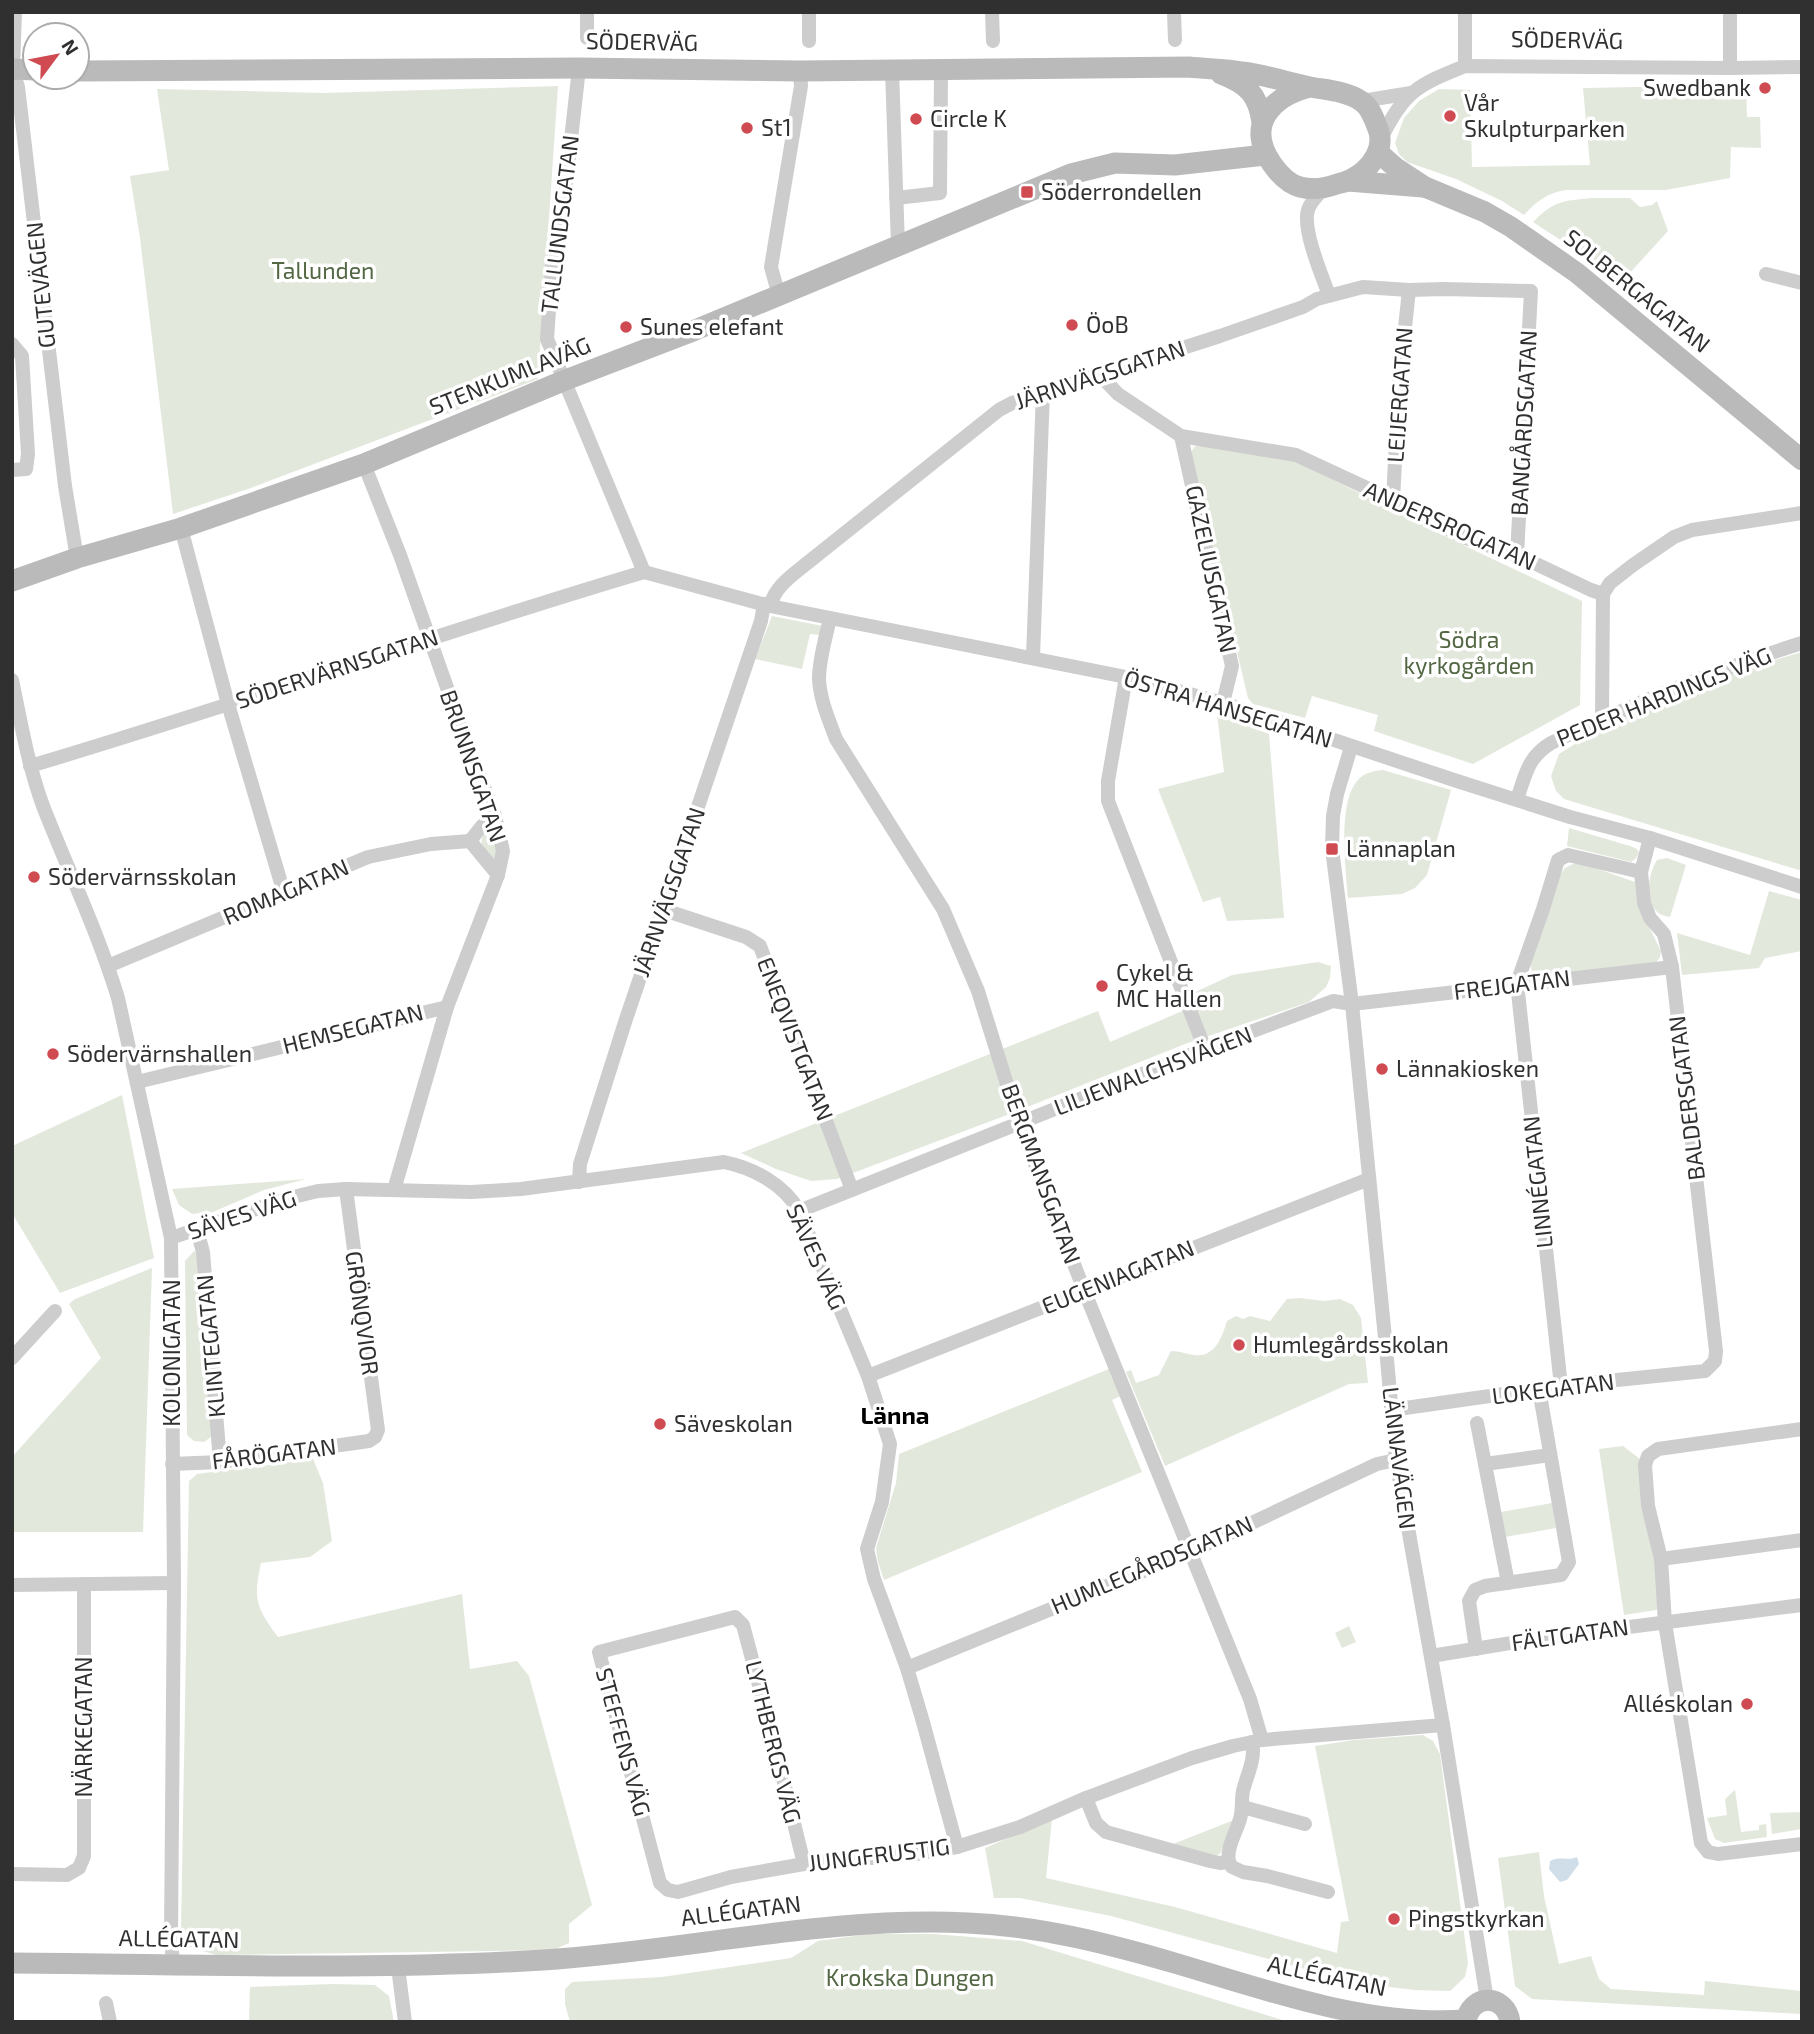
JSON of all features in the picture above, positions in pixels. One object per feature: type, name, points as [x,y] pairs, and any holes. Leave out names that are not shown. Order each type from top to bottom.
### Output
[{"type":"street","name":"GUTEVÄGEN","points":[[15,12],[12,69],[18,87],[62,463],[77,558]]},
{"type":"street","points":[[587,12],[587,38]]},
{"type":"street","points":[[809,12],[809,41]]},
{"type":"street","points":[[992,12],[993,41]]},
{"type":"street","points":[[1174,12],[1175,40]]},
{"type":"street","points":[[1465,12],[1465,66]]},
{"type":"street","points":[[1730,12],[1730,68]]},
{"type":"street","name":"SÖDERVÄG","points":[[1380,146],[1396,108],[1411,93],[1428,81],[1465,66],[1802,67]]},
{"type":"street","name":"TALLUNDSGATAN","points":[[579,68],[567,175],[552,266],[547,340],[644,572]]},
{"type":"street","name":"SÖDERVÄG","points":[[91,71],[1175,68],[1241,72],[1309,87]]},
{"type":"street","name":"SÖDERVÄG","points":[[1206,69],[1239,81],[1255,96],[1260,106],[1262,121]]},
{"type":"street","points":[[892,70],[898,246]]},
{"type":"street","points":[[896,198],[940,193],[941,70]]},
{"type":"street","points":[[779,296],[771,267],[801,86],[800,71]]},
{"type":"street","points":[[1309,87],[1344,93],[1362,101],[1374,118],[1380,146],[1365,170],[1348,181],[1324,188],[1302,188],[1290,183],[1276,171],[1265,155],[1261,139],[1262,121],[1269,108],[1292,91],[1309,87]]},
{"type":"street","name":"SÖDERVÄG","points":[[1362,101],[1411,93]]},
{"type":"street","name":"SOLBERGAGATAN","points":[[1380,146],[1396,168],[1425,187],[1471,205],[1511,227],[1577,273],[1802,460]]},
{"type":"street","name":"STENKUMLAVÄG","points":[[12,581],[77,558],[181,528],[364,464],[1072,174],[1115,163],[1175,165],[1265,155]]},
{"type":"street","name":"SOLBERGAGATAN","points":[[1348,181],[1425,187]]},
{"type":"street","points":[[1324,188],[1307,212],[1310,239],[1329,295]]},
{"type":"street","points":[[1766,274],[1802,283]]},
{"type":"street","name":"JÄRNVÄGSGATAN","points":[[579,1182],[580,1164],[626,1018],[761,621],[767,605],[784,582],[1012,402],[1242,329],[1329,295],[1363,287],[1531,291]]},
{"type":"street","name":"LEIJERGATAN","points":[[1393,500],[1399,384],[1409,290]]},
{"type":"street","name":"BANGÅRDSGATAN","points":[[1517,555],[1531,291]]},
{"type":"street","points":[[12,344],[22,356],[28,454],[26,469],[12,470]]},
{"type":"street","name":"ANDERSROGATAN","points":[[1099,374],[1118,394],[1181,436],[1296,455],[1393,500],[1463,537],[1517,555],[1603,594]]},
{"type":"street","points":[[1033,657],[1043,392]]},
{"type":"street","name":"GAZELIUSGATAN","points":[[1181,436],[1232,666],[1223,703]]},
{"type":"street","name":"BRUNNSGATAN","points":[[364,464],[495,816],[503,851],[498,875],[447,1007],[394,1190]]},
{"type":"street","points":[[1602,719],[1603,594],[1610,583],[1674,537],[1692,530],[1802,513]]},
{"type":"street","points":[[181,528],[228,704],[284,893]]},
{"type":"street","name":"ÖSTRA HANSEGATAN","points":[[644,572],[767,605],[1033,657],[1126,677],[1223,703],[1570,817],[1650,838],[1802,887]]},
{"type":"street","name":"SÖDERVÄRNSGATAN","points":[[30,765],[644,572]]},
{"type":"street","name":"BERGMANSGATAN","points":[[830,618],[819,678],[828,718],[836,739],[943,909],[978,991],[1019,1123],[1250,1699],[1257,1741]]},
{"type":"street","name":"PEDER HARDINGS VÄG","points":[[1517,799],[1528,767],[1537,751],[1550,743],[1740,662],[1802,643]]},
{"type":"street","points":[[1126,677],[1108,781],[1108,801],[1205,1049]]},
{"type":"street","name":"KOLONIGATAN","points":[[12,680],[30,765],[43,806],[108,966],[118,998],[172,1238],[173,1965]]},
{"type":"street","name":"LÄNNAVÄGEN","points":[[1351,747],[1337,794],[1332,849],[1352,1004],[1396,1460],[1443,1725],[1487,2000]]},
{"type":"street","points":[[495,816],[482,826],[470,841],[498,875]]},
{"type":"street","name":"BALDERSGATAN","points":[[1650,838],[1641,872],[1644,903],[1650,918],[1664,934],[1672,967],[1716,1350],[1713,1364]]},
{"type":"street","name":"ROMAGATAN","points":[[108,966],[368,857],[430,844],[470,841]]},
{"type":"street","name":"LINNÉGATAN","points":[[1561,1386],[1517,983],[1558,860],[1568,855],[1641,872]]},
{"type":"street","name":"ENEQVISTGATAN","points":[[664,911],[746,937],[760,946],[852,1190]]},
{"type":"street","name":"FREJGATAN","points":[[1352,1004],[1672,967]]},
{"type":"street","name":"LILJEWALCHSVÄGEN","points":[[799,1210],[1333,1001],[1352,1004]]},
{"type":"street","name":"HEMSEGATAN","points":[[136,1082],[447,1007]]},
{"type":"street","name":"SÄVES VÄG","points":[[172,1238],[285,1199],[318,1191],[346,1189],[471,1192],[521,1189],[724,1162],[740,1165],[766,1178],[788,1195],[799,1210],[868,1376],[890,1444],[882,1502],[867,1549],[874,1579],[907,1668],[957,1847]]},
{"type":"street","name":"EUGENIAGATAN","points":[[868,1376],[1369,1179]]},
{"type":"street","name":"GRÖNQVIOR","points":[[346,1189],[378,1430],[375,1437]]},
{"type":"street","name":"KLINTEGATAN","points":[[197,1230],[203,1252],[220,1462]]},
{"type":"street","points":[[12,1358],[55,1311]]},
{"type":"street","name":"LOKEGATAN","points":[[1391,1410],[1561,1386],[1704,1371],[1713,1364]]},
{"type":"street","points":[[1476,1649],[1469,1601],[1475,1590],[1485,1586],[1560,1575],[1569,1562],[1539,1389]]},
{"type":"street","points":[[1477,1423],[1508,1583]]},
{"type":"street","points":[[1802,1429],[1658,1449],[1648,1456],[1645,1465],[1648,1506],[1661,1559],[1665,1623],[1701,1843],[1708,1852],[1718,1854],[1802,1844]]},
{"type":"street","name":"FÅRÖGATAN","points":[[172,1464],[220,1462],[369,1441],[375,1437]]},
{"type":"street","points":[[1485,1464],[1550,1455]]},
{"type":"street","name":"HUMLEGÅRDSGATAN","points":[[907,1668],[1190,1552],[1377,1464],[1396,1460]]},
{"type":"street","points":[[1661,1559],[1802,1540]]},
{"type":"street","points":[[12,1585],[174,1583]]},
{"type":"street","name":"NÄRKEGATAN","points":[[12,1874],[67,1875],[79,1868],[84,1856],[84,1584]]},
{"type":"street","name":"FÄLTGATAN","points":[[1431,1656],[1535,1639],[1802,1605]]},
{"type":"street","name":"STEFFENS VÄG","points":[[668,1890],[660,1883],[599,1652],[736,1617],[740,1621]]},
{"type":"street","name":"LYTHBERGS VÄG","points":[[740,1621],[772,1734],[804,1864]]},
{"type":"street","name":"JUNGFRUSTIG","points":[[668,1890],[678,1892],[731,1877],[804,1864],[916,1854],[957,1847],[1020,1827],[1086,1798],[1192,1758],[1257,1741],[1443,1725]]},
{"type":"street","points":[[1257,1741],[1242,1795],[1243,1807],[1227,1855],[1229,1863],[1243,1872],[1328,1892]]},
{"type":"street","points":[[1086,1798],[1096,1823],[1106,1832],[1210,1861],[1229,1863]]},
{"type":"street","points":[[1243,1807],[1305,1824]]},
{"type":"street","name":"ALLÉGATAN","points":[[12,1963],[398,1967],[584,1956],[879,1922],[967,1923],[1032,1929],[1108,1945],[1342,2009],[1433,2021],[1466,2021],[1473,2006],[1479,2001],[1487,2000]]},
{"type":"street","points":[[398,1967],[405,2022]]},
{"type":"street","points":[[1487,2000],[1502,2005],[1510,2022]]},
{"type":"street","points":[[106,2003],[110,2022]]},
{"type":"green space","points":[[1746,85],[1747,117],[1760,117],[1761,148],[1731,147],[1730,178],[1666,190],[1566,190],[1543,198],[1524,215],[1456,179],[1407,162],[1399,154],[1395,143],[1404,118],[1419,101],[1439,89],[1470,90],[1472,167],[1590,165],[1583,88]]},
{"type":"green space","name":"Tallunden","points":[[558,86],[538,379],[251,488],[173,514],[130,176],[169,170],[157,89],[324,93]]},
{"type":"green space","points":[[1592,198],[1630,198],[1640,207],[1652,205],[1657,201],[1668,231],[1617,287],[1565,243],[1533,222],[1547,209],[1560,203]]},
{"type":"green space","name":"Södra kyrkogården","points":[[1202,444],[1294,460],[1582,601],[1580,705],[1473,764],[1374,731],[1378,715],[1312,696],[1305,718],[1253,704],[1248,698],[1190,455],[1194,447]]},
{"type":"green space","points":[[772,616],[823,626],[820,635],[810,634],[802,669],[755,659]]},
{"type":"green space","points":[[1802,652],[1802,871],[1564,799],[1556,791],[1551,776],[1559,754],[1602,727],[1744,669]]},
{"type":"green space","points":[[1217,714],[1269,734],[1284,918],[1227,921],[1220,897],[1203,902],[1158,789],[1224,772]]},
{"type":"green space","points":[[1383,770],[1451,790],[1427,875],[1415,888],[1402,894],[1348,898],[1344,836],[1347,804],[1351,790],[1361,777]]},
{"type":"green space","points":[[492,826],[498,851],[496,862],[482,844],[483,836]]},
{"type":"green space","points":[[1569,828],[1630,846],[1639,853],[1631,862],[1567,846]]},
{"type":"green space","points":[[1667,858],[1686,865],[1670,917],[1655,909],[1649,894],[1653,867],[1657,860]]},
{"type":"green space","points":[[1573,864],[1584,864],[1635,882],[1637,903],[1661,951],[1655,964],[1544,976],[1532,972],[1530,964],[1559,876],[1565,868]]},
{"type":"green space","points":[[1769,891],[1802,900],[1802,951],[1765,958],[1759,968],[1682,975],[1677,933],[1750,955]]},
{"type":"green space","points":[[1318,962],[1331,966],[1330,978],[1326,987],[1309,1002],[1185,1044],[837,1179],[811,1181],[741,1153],[1098,1011],[1110,1042],[1194,1006],[1189,995],[1232,975]]},
{"type":"green space","points":[[122,1095],[154,1258],[60,1293],[12,1213],[12,1146]]},
{"type":"green space","points":[[306,1179],[264,1190],[213,1212],[192,1214],[179,1205],[172,1189]]},
{"type":"green space","points":[[194,1251],[199,1254],[211,1437],[204,1442],[194,1441],[187,1435],[185,1261]]},
{"type":"green space","points":[[152,1268],[143,1532],[12,1532],[12,1457],[101,1358],[69,1304],[75,1299]]},
{"type":"green space","points":[[1287,1299],[1324,1301],[1340,1299],[1353,1305],[1361,1318],[1368,1383],[1349,1384],[1165,1466],[1126,1372],[1131,1370],[1136,1383],[1159,1375],[1171,1351],[1194,1355],[1207,1353],[1220,1340],[1227,1321],[1236,1316],[1243,1319],[1250,1316],[1270,1321]]},
{"type":"green space","points":[[1109,1369],[1121,1396],[1112,1400],[1142,1472],[884,1580],[876,1548],[896,1483],[899,1454]]},
{"type":"green space","points":[[1623,1446],[1640,1459],[1641,1508],[1657,1560],[1660,1607],[1624,1615],[1599,1449]]},
{"type":"green space","points":[[313,1459],[323,1483],[332,1541],[310,1557],[261,1563],[257,1594],[265,1618],[278,1637],[462,1594],[470,1669],[517,1661],[529,1676],[592,1905],[569,1924],[569,1943],[553,1950],[216,1955],[190,1947],[181,1930],[189,1481],[197,1474]]},
{"type":"green space","points":[[1552,1503],[1556,1528],[1505,1537],[1501,1512]]},
{"type":"green space","points":[[1349,1626],[1356,1642],[1342,1648],[1335,1633]]},
{"type":"green space","points":[[1423,1735],[1433,1741],[1440,1754],[1468,1963],[1465,1977],[1450,1991],[1356,1983],[1111,1916],[1020,1898],[994,1898],[985,1848],[1052,1819],[1046,1878],[1175,1907],[1337,1953],[1341,1922],[1349,1921],[1315,1746]]},
{"type":"green space","points":[[1735,1790],[1741,1832],[1759,1830],[1759,1825],[1766,1824],[1767,1837],[1724,1843],[1715,1839],[1707,1818],[1727,1815],[1725,1799]]},
{"type":"green space","points":[[1802,1812],[1802,1829],[1772,1834],[1770,1813]]},
{"type":"green space","points":[[1234,1820],[1220,1854],[1210,1857],[1173,1844]]},
{"type":"green space","points":[[1539,1852],[1544,1896],[1559,1964],[1591,1956],[1599,1979],[1611,1989],[1704,1995],[1705,1981],[1802,1991],[1802,2014],[1532,1999],[1515,1986],[1498,1858]]},
{"type":"green space","name":"Krokska Dungen","points":[[869,1934],[934,1934],[1022,1941],[1289,2022],[570,2022],[565,2004],[565,1989],[572,1982],[662,1977],[791,1958],[818,1941]]},
{"type":"green space","points":[[375,1985],[389,1996],[394,2022],[249,2022],[250,1987]]},
{"type":"shaded area","points":[[1577,1857],[1579,1864],[1567,1880],[1560,1882],[1549,1869],[1550,1861]]},
{"type":"place","name":"Swedbank","points":[[1765,88]]},
{"type":"place","name":"Vår Skulpturparken","points":[[1450,116]]},
{"type":"place","name":"Circle K","points":[[916,119]]},
{"type":"place","name":"St1","points":[[747,128]]},
{"type":"place","name":"Söderrondellen","points":[[1027,192]]},
{"type":"place","name":"ÖoB","points":[[1072,325]]},
{"type":"place","name":"Sunes elefant","points":[[626,327]]},
{"type":"place","name":"Lännaplan","points":[[1332,849]]},
{"type":"place","name":"Södervärnsskolan","points":[[34,877]]},
{"type":"place","name":"Cykel & MC Hallen","points":[[1102,986]]},
{"type":"place","name":"Södervärnshallen","points":[[53,1054]]},
{"type":"place","name":"Lännakiosken","points":[[1382,1069]]},
{"type":"place","name":"Humlegårdsskolan","points":[[1239,1345]]},
{"type":"place","name":"Säveskolan","points":[[660,1424]]},
{"type":"place","name":"Alléskolan","points":[[1747,1704]]},
{"type":"place","name":"Pingstkyrkan","points":[[1394,1919]]},
{"type":"district","name":"Länna","points":[[895,1416]]}]
